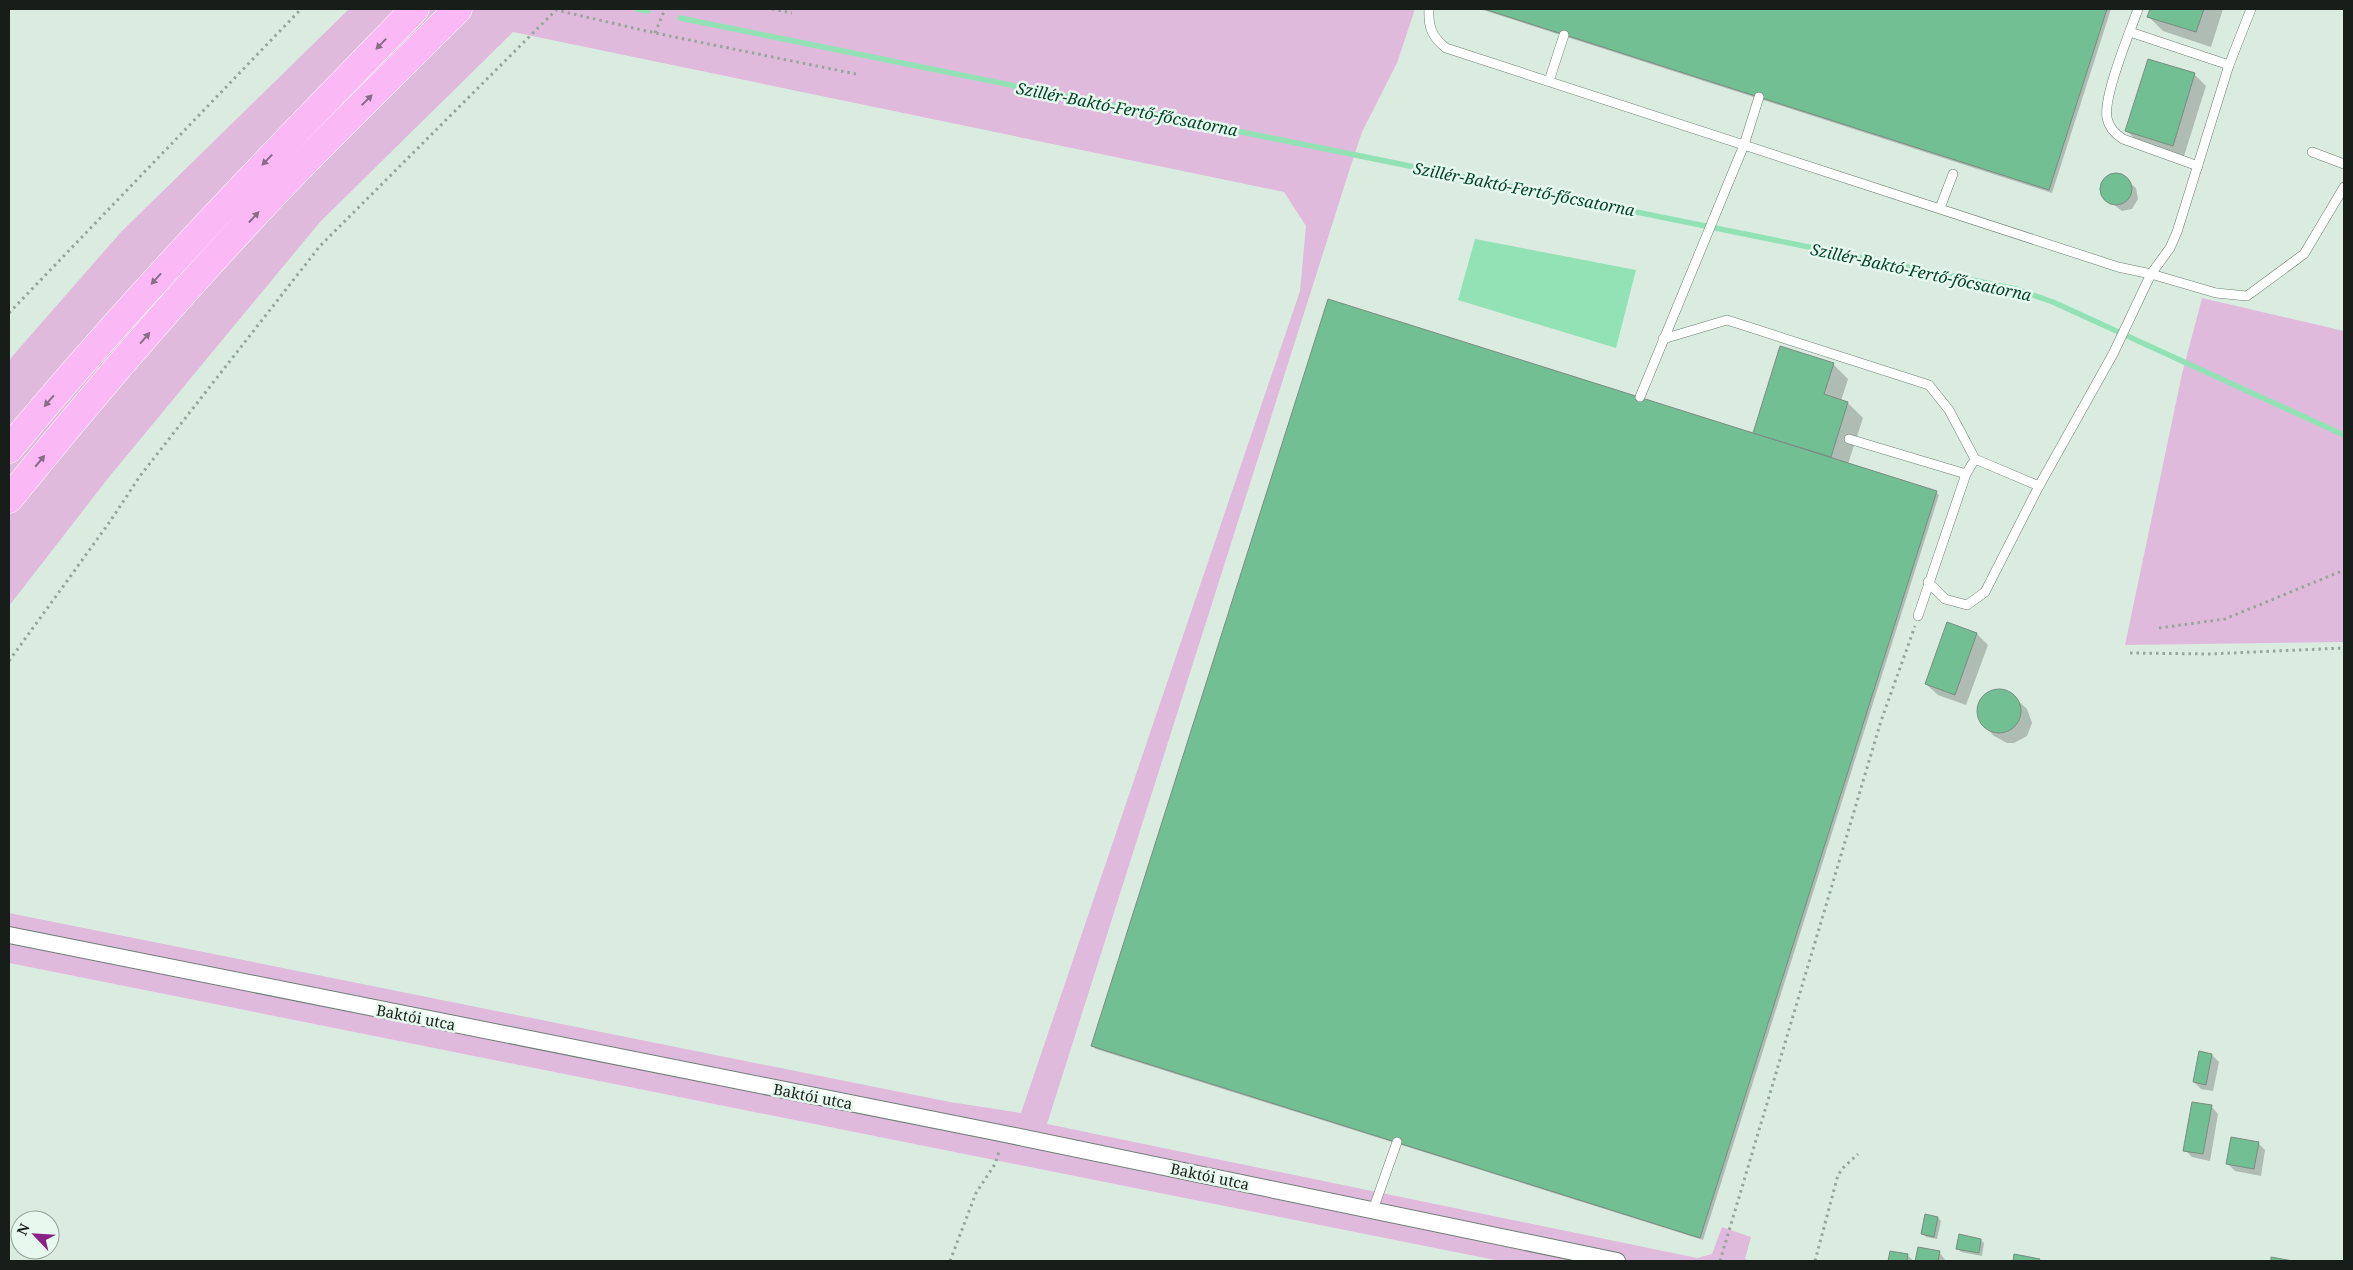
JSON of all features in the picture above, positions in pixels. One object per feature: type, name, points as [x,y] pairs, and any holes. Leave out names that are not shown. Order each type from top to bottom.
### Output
[{"type":"highway","points":[[9,449],[168,267],[247,181],[415,9]]},
{"type":"highway","points":[[9,499],[89,402],[191,285],[295,173],[458,9]]},
{"type":"street","name":"Baktói utca","points":[[9,935],[1005,1134],[1616,1261]]},
{"type":"lane","points":[[1429,9],[1430,28],[1433,36],[1446,48],[2118,267],[2151,274],[2216,293],[2247,296],[2304,254],[2344,187]]},
{"type":"lane","points":[[2138,9],[2110,92],[2107,118],[2110,126],[2123,139],[2198,166]]},
{"type":"lane","points":[[1928,582],[1945,599],[1967,605],[1985,592],[2039,486],[2113,354],[2151,274],[2170,248],[2177,232],[2229,65],[2251,9]]},
{"type":"lane","points":[[2130,32],[2229,65]]},
{"type":"lane","points":[[1549,81],[1564,35]]},
{"type":"lane","points":[[1640,397],[1719,200],[1744,145],[1759,97]]},
{"type":"lane","points":[[2312,152],[2344,164]]},
{"type":"lane","points":[[1940,208],[1952,174]]},
{"type":"lane","points":[[1663,339],[1727,320],[1929,386],[1949,410],[1975,459],[2039,486]]},
{"type":"lane","points":[[1849,440],[1966,474]]},
{"type":"lane","points":[[1918,616],[1966,474],[1975,459]]},
{"type":"lane","points":[[1374,1210],[1397,1142]]},
{"type":"path","points":[[9,313],[301,9]]},
{"type":"path","points":[[655,33],[665,9]]},
{"type":"path","points":[[772,9],[792,13]]},
{"type":"path","points":[[9,661],[140,476],[320,246],[556,10],[655,33],[856,74]]},
{"type":"path","points":[[2159,628],[2225,619],[2344,570]]},
{"type":"path","points":[[1720,1261],[1881,721],[1918,616]]},
{"type":"path","points":[[2130,653],[2209,654],[2344,648]]},
{"type":"path","points":[[950,1261],[964,1220],[976,1193],[995,1164],[1005,1134]]},
{"type":"path","points":[[1815,1261],[1838,1176],[1842,1168],[1858,1154]]},
{"type":"shaded area","points":[[349,9],[1415,9],[1397,63],[1362,132],[1351,165],[1047,1124],[1697,1258],[1712,1254],[1722,1227],[1751,1237],[1745,1259],[1750,1261],[1500,1261],[9,963],[9,913],[950,1102],[1021,1113],[1300,291],[1306,226],[1284,192],[513,32],[320,222],[109,477],[9,606],[9,360],[121,232]]},
{"type":"shaded area","points":[[1475,239],[1636,270],[1616,348],[1458,300]]},
{"type":"shaded area","points":[[2202,298],[2344,331],[2344,642],[2125,645],[2182,374]]},
{"type":"building","points":[[1484,9],[2107,9],[2049,190]]},
{"type":"building","points":[[2150,9],[2204,9],[2196,32],[2147,17]]},
{"type":"building","points":[[2148,59],[2195,73],[2173,146],[2125,131]]},
{"type":"building","points":[[2116,173],[2122,174],[2127,178],[2131,183],[2131,195],[2127,200],[2122,204],[2116,205],[2110,204],[2105,200],[2101,195],[2100,189],[2101,183],[2105,178],[2110,174]]},
{"type":"building","points":[[1328,299],[1937,491],[1700,1238],[1091,1046]]},
{"type":"building","points":[[1780,346],[1834,363],[1824,394],[1848,402],[1831,457],[1753,433]]},
{"type":"building","points":[[1947,622],[1977,633],[1955,695],[1925,684]]},
{"type":"building","points":[[1995,689],[2003,689],[2015,695],[2021,711],[2015,727],[2003,733],[1995,733],[1983,727],[1977,715],[1977,707],[1983,695]]},
{"type":"building","points":[[2199,1051],[2212,1054],[2206,1085],[2193,1082]]},
{"type":"building","points":[[2192,1102],[2212,1105],[2203,1154],[2183,1151]]},
{"type":"building","points":[[2231,1137],[2259,1142],[2254,1169],[2226,1164]]},
{"type":"building","points":[[1925,1214],[1938,1217],[1934,1237],[1921,1234]]},
{"type":"building","points":[[1959,1234],[1981,1239],[1979,1253],[1956,1249]]},
{"type":"building","points":[[1918,1247],[1940,1251],[1938,1261],[1915,1261]]},
{"type":"building","points":[[1890,1251],[1908,1254],[1907,1261],[1888,1261]]},
{"type":"building","points":[[2014,1254],[2040,1259],[2039,1261],[2013,1261]]},
{"type":"building","points":[[2271,1257],[2293,1261],[2271,1261]]},
{"type":"waterway","name":"Szillér-Baktó-Fertő-főcsatorna","points":[[637,9],[648,11]]},
{"type":"waterway","name":"Szillér-Baktó-Fertő-főcsatorna","points":[[680,18],[2016,289],[2053,302],[2344,435]]}]
